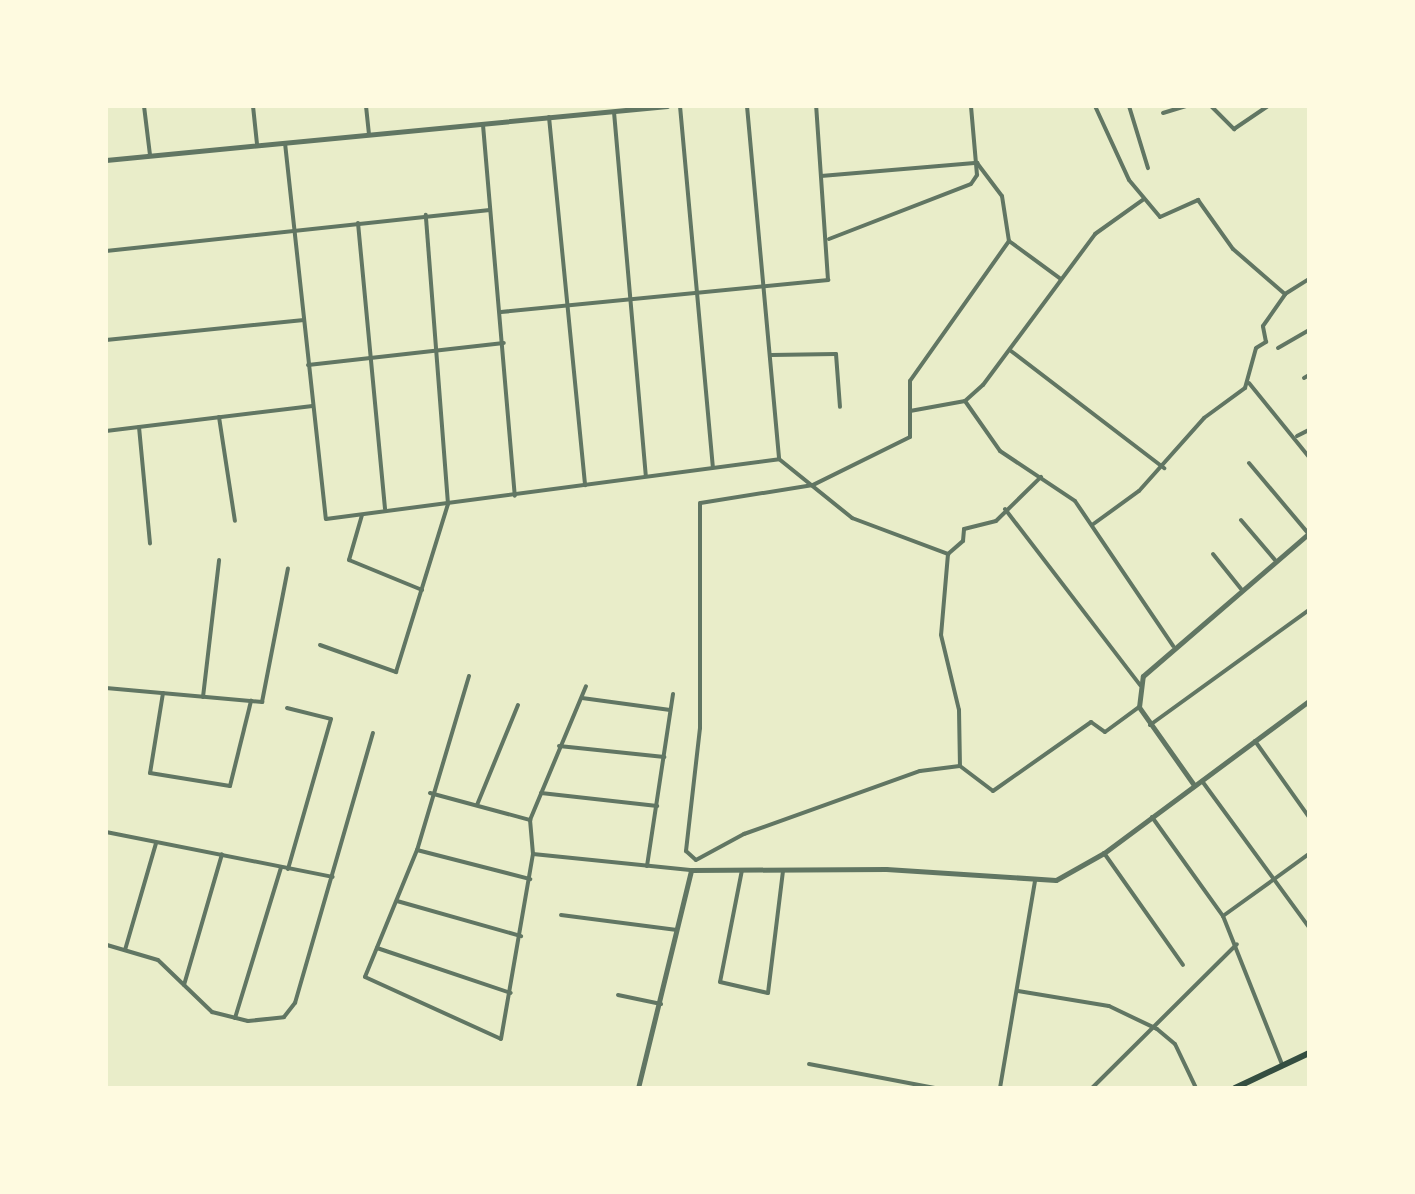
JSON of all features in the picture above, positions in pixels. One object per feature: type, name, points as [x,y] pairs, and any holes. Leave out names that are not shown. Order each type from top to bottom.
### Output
[{"type":"main road","points":[[1237,1087],[1309,1053]]},
{"type":"street","points":[[144,106],[150,156]]},
{"type":"street","points":[[253,106],[257,145]]},
{"type":"street","points":[[366,106],[369,136]]},
{"type":"street","points":[[106,160],[483,125],[627,107],[667,106]]},
{"type":"street","points":[[680,106],[713,466]]},
{"type":"street","points":[[747,106],[779,459]]},
{"type":"street","points":[[501,312],[698,290],[828,280],[829,239],[816,106]]},
{"type":"street","points":[[829,239],[971,184],[977,163],[971,106]]},
{"type":"street","points":[[1095,106],[1144,199],[1160,217],[1198,200],[1233,249],[1285,294]]},
{"type":"street","points":[[1129,106],[1148,168]]},
{"type":"street","points":[[1163,113],[1186,106]]},
{"type":"street","points":[[1211,106],[1234,129],[1268,106]]},
{"type":"street","points":[[614,111],[646,476]]},
{"type":"street","points":[[549,117],[585,485]]},
{"type":"street","points":[[483,125],[515,496]]},
{"type":"street","points":[[285,143],[326,519],[779,459],[852,518],[948,554]]},
{"type":"street","points":[[821,176],[977,163]]},
{"type":"street","points":[[977,163],[1002,196],[1009,241],[910,381],[910,437],[813,485],[700,503],[700,728],[686,851],[696,860],[744,834],[920,771],[960,766],[993,791],[1091,722],[1105,732],[1139,707]]},
{"type":"street","points":[[910,411],[965,401],[1011,351],[1095,234],[1144,199]]},
{"type":"street","points":[[106,251],[490,210]]},
{"type":"street","points":[[320,645],[396,672],[448,504],[426,215]]},
{"type":"street","points":[[358,223],[385,509]]},
{"type":"street","points":[[1009,241],[1061,279]]},
{"type":"street","points":[[1092,525],[1164,468],[1204,418],[1249,383],[1256,348],[1266,342],[1263,326],[1285,294],[1309,279]]},
{"type":"street","points":[[106,340],[304,320]]},
{"type":"street","points":[[1278,348],[1309,330]]},
{"type":"street","points":[[308,365],[504,343]]},
{"type":"street","points":[[1011,351],[1164,468]]},
{"type":"street","points":[[771,355],[836,354],[840,407]]},
{"type":"street","points":[[1249,383],[1296,437],[1309,457]]},
{"type":"street","points":[[965,401],[1000,451],[1042,476],[1092,525],[1173,646]]},
{"type":"street","points":[[106,431],[312,406]]},
{"type":"street","points":[[219,417],[235,521]]},
{"type":"street","points":[[139,427],[150,543]]},
{"type":"street","points":[[1296,437],[1309,430]]},
{"type":"street","points":[[1194,785],[1139,707],[1140,685],[1173,646],[1309,533],[1249,463]]},
{"type":"street","points":[[960,766],[959,710],[941,635],[948,554],[963,541],[964,529],[983,528],[1042,476]]},
{"type":"street","points":[[1005,509],[1140,685]]},
{"type":"street","points":[[362,514],[349,560],[422,590]]},
{"type":"street","points":[[1241,520],[1275,560]]},
{"type":"street","points":[[1213,554],[1241,589]]},
{"type":"street","points":[[203,697],[219,560]]},
{"type":"street","points":[[106,688],[262,702],[288,568]]},
{"type":"street","points":[[1150,725],[1309,610]]},
{"type":"street","points":[[469,676],[430,793],[417,850],[366,978],[501,1039],[512,993],[530,879],[533,854],[530,820],[586,686]]},
{"type":"street","points":[[163,693],[150,773],[230,786],[251,701]]},
{"type":"street","points":[[647,866],[673,694]]},
{"type":"street","points":[[582,698],[670,710]]},
{"type":"street","points":[[533,854],[691,870],[886,869],[1035,881],[1080,869],[1254,740],[1308,704]]},
{"type":"street","points":[[477,805],[518,705]]},
{"type":"street","points":[[287,708],[331,719],[288,869]]},
{"type":"street","points":[[107,945],[158,960],[212,1012],[235,1018],[284,1017],[295,1003],[373,733]]},
{"type":"street","points":[[1254,740],[1309,817]]},
{"type":"street","points":[[559,746],[665,757]]},
{"type":"street","points":[[1201,780],[1278,878],[1309,927]]},
{"type":"street","points":[[430,793],[530,820]]},
{"type":"street","points":[[541,793],[657,806]]},
{"type":"street","points":[[1152,817],[1223,916],[1237,944],[1283,1067]]},
{"type":"street","points":[[106,832],[333,877]]},
{"type":"street","points":[[125,950],[156,843]]},
{"type":"street","points":[[417,850],[530,879]]},
{"type":"street","points":[[1104,853],[1183,965]]},
{"type":"street","points":[[184,985],[222,854]]},
{"type":"street","points":[[1223,916],[1309,854]]},
{"type":"street","points":[[235,1018],[281,868]]},
{"type":"street","points":[[638,1088],[661,1004],[691,870]]},
{"type":"street","points":[[742,870],[720,982],[768,993],[783,870]]},
{"type":"street","points":[[1000,1088],[1035,881]]},
{"type":"street","points":[[397,901],[521,936]]},
{"type":"street","points":[[561,915],[677,930]]},
{"type":"street","points":[[1092,1088],[1157,1029],[1237,944]]},
{"type":"street","points":[[377,948],[512,993]]},
{"type":"street","points":[[1018,991],[1109,1006],[1157,1029],[1175,1044],[1196,1088]]},
{"type":"street","points":[[618,995],[661,1004]]},
{"type":"street","points":[[809,1064],[935,1088]]}]
